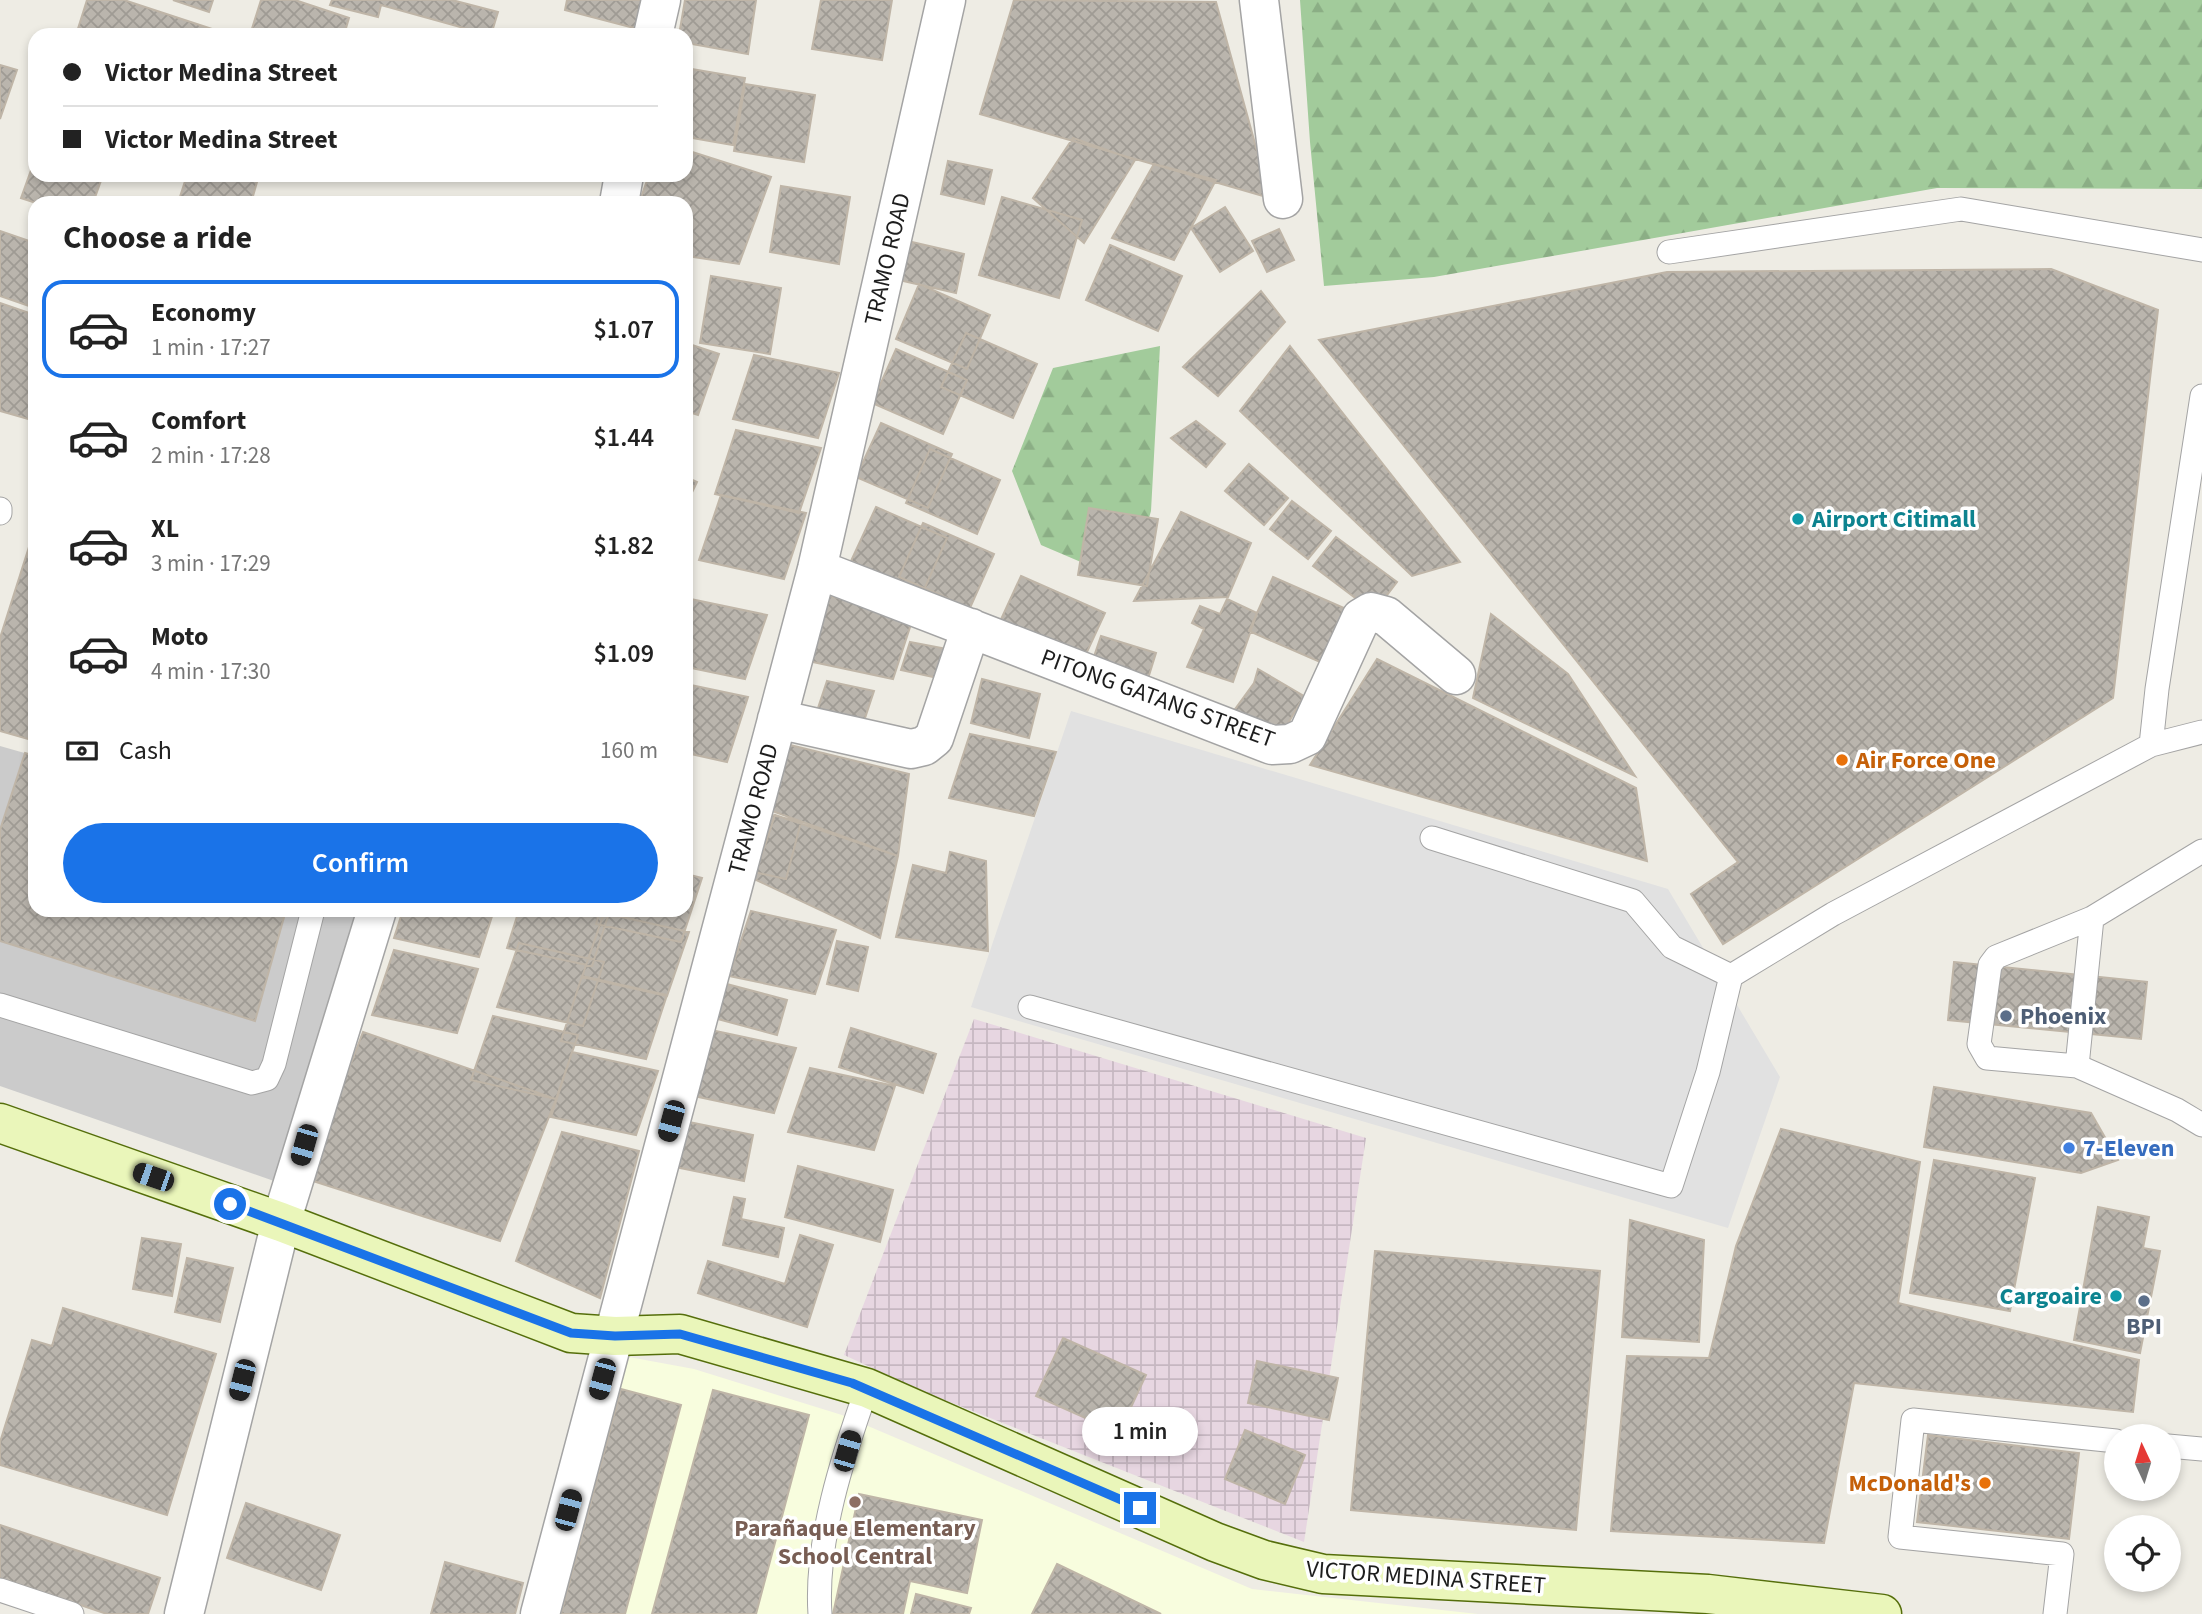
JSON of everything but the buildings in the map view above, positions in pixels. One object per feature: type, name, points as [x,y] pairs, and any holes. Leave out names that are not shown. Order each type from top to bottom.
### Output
[{"type":"main road","name":"VICTOR MEDINA STREET","points":[[0,1123],[281,1222],[571,1333],[615,1336],[680,1334],[867,1388],[1215,1542],[1264,1560],[1323,1574],[1708,1594],[1882,1614]]},
{"type":"street","points":[[655,28],[661,0]]},
{"type":"street","name":"TRAMO ROAD","points":[[541,1614],[817,569],[946,0]]},
{"type":"street","points":[[1259,0],[1283,199]]},
{"type":"street","name":"PITONG GATANG STREET","points":[[817,569],[1272,745],[1290,744],[1307,736],[1361,618],[1371,612],[1386,616],[1456,675]]},
{"type":"street","points":[[778,719],[911,749],[923,747],[934,738],[971,628]]},
{"type":"street","points":[[184,1614],[281,1222],[375,917]]},
{"type":"lane","points":[[1670,252],[1961,209],[2202,250]]},
{"type":"lane","points":[[2151,745],[2202,396]]},
{"type":"lane","points":[[1030,1007],[1671,1186],[1708,1072],[1731,975],[1833,914],[2151,745],[2202,732]]},
{"type":"lane","points":[[1432,838],[1633,901],[1672,947],[1731,975]]},
{"type":"lane","points":[[2202,850],[2092,918],[1996,957],[1990,965],[1979,1044],[1987,1059],[2077,1066],[2177,1110],[2202,1125]]},
{"type":"lane","points":[[0,1005],[252,1083],[267,1079],[274,1063],[311,917]]},
{"type":"lane","points":[[2077,1066],[2092,918]]},
{"type":"lane","points":[[820,1614],[818,1592],[832,1503],[867,1388]]},
{"type":"lane","points":[[2055,1614],[2062,1554],[1900,1537],[1913,1420],[2104,1440]]},
{"type":"lane","points":[[2181,1447],[2202,1449]]},
{"type":"lane","points":[[0,1590],[72,1614]]},
{"type":"shaded area","points":[[1071,711],[1668,889],[1780,1077],[1728,1228],[971,1007]]},
{"type":"shaded area","points":[[0,746],[28,754],[28,917],[355,917],[274,1181],[0,1086]]},
{"type":"shaded area","points":[[974,1019],[1366,1138],[1304,1542],[927,1393],[844,1355]]},
{"type":"shaded area","name":"Parañaque Elementary School Central","points":[[618,1355],[694,1369],[842,1415],[1252,1589],[1478,1614],[551,1614]]},
{"type":"green space","points":[[1300,0],[2202,0],[2202,189],[1937,188],[1434,277],[1324,286]]},
{"type":"green space","points":[[1160,346],[1151,511],[1130,583],[1041,545],[1012,471],[1053,368]]},
{"type":"place","name":"Airport Citimall","points":[[1798,519]]},
{"type":"place","name":"Air Force One","points":[[1842,760]]},
{"type":"place","name":"Phoenix","points":[[2006,1016]]},
{"type":"place","name":"7-Eleven","points":[[2069,1148]]},
{"type":"place","name":"Cargoaire","points":[[2116,1296]]},
{"type":"place","name":"BPI","points":[[2144,1301]]},
{"type":"place","name":"McDonald's","points":[[1985,1483]]},
{"type":"place","name":"Parañaque Elementary School Central","points":[[855,1502]]},
{"type":"route","points":[[230,1204],[571,1333],[590,1336],[680,1334],[867,1388],[1140,1508]]}]
